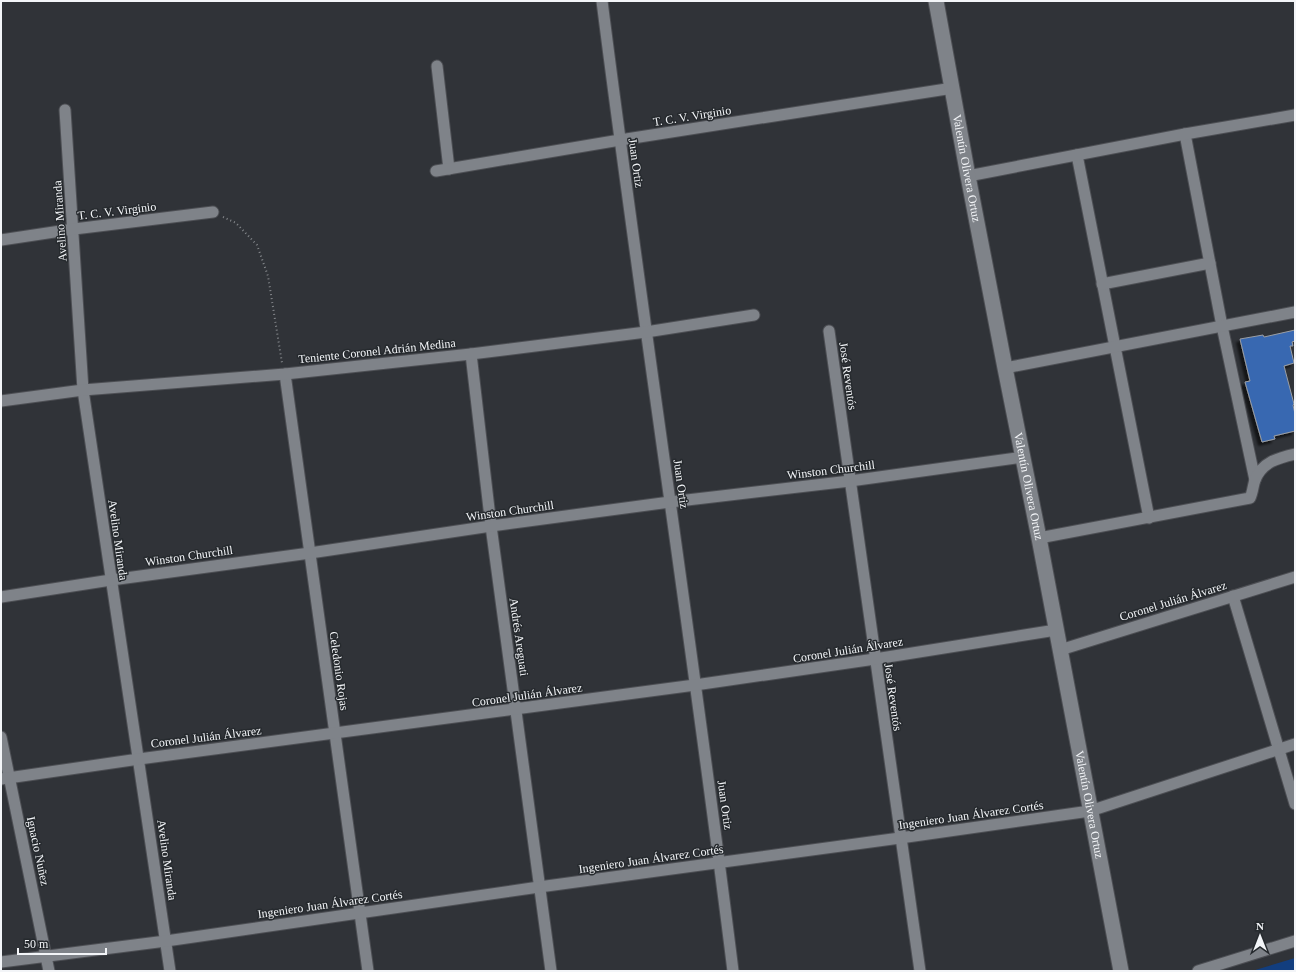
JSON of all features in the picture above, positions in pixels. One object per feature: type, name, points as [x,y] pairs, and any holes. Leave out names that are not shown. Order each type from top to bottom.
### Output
[{"type":"street","name":"Juan Ortiz","points":[[602,1],[646,332],[720,863],[733,971]]},
{"type":"street","name":"Valentín Olivera Ortuz","points":[[936,1],[968,176],[1039,538],[1121,971]]},
{"type":"street","points":[[437,66],[449,169]]},
{"type":"street","name":"T. C. V. Virginio","points":[[436,171],[620,140],[953,88]]},
{"type":"street","name":"Avelino Miranda","points":[[65,110],[74,230],[83,390],[170,971]]},
{"type":"street","points":[[968,176],[1185,134],[1295,115]]},
{"type":"street","points":[[1185,134],[1222,326],[1255,480]]},
{"type":"street","points":[[1077,155],[1149,518]]},
{"type":"street","name":"T. C. V. Virginio","points":[[1,240],[213,212]]},
{"type":"street","points":[[1102,284],[1210,263]]},
{"type":"street","points":[[1005,368],[1295,312]]},
{"type":"street","name":"Teniente Coronel Adrián Medina","points":[[1,401],[83,390],[285,374],[471,354],[646,332],[754,315]]},
{"type":"street","name":"José Reventós","points":[[829,330],[920,971]]},
{"type":"street","name":"Andrés Areguati","points":[[471,354],[491,526],[551,971]]},
{"type":"street","name":"Celedonio Rojas","points":[[285,374],[368,971]]},
{"type":"street","points":[[1039,538],[1250,498],[1255,480],[1263,467],[1275,459],[1295,454]]},
{"type":"street","name":"Winston Churchill","points":[[1,597],[111,580],[310,554],[491,526],[670,502],[850,481],[1023,457]]},
{"type":"street","name":"Coronel Julián Álvarez","points":[[1060,650],[1295,577]]},
{"type":"street","points":[[1233,596],[1295,804]]},
{"type":"street","name":"Coronel Julián Álvarez","points":[[6,779],[139,759],[695,685],[875,659],[1056,630]]},
{"type":"street","name":"Ignacio Nuñez","points":[[1,737],[6,779],[49,971]]},
{"type":"street","name":"Ingeniero Juan Álvarez Cortés","points":[[1,962],[166,941],[539,887],[1090,811],[1295,744]]},
{"type":"street","points":[[1198,971],[1295,941]]},
{"type":"path","points":[[213,212],[236,223],[257,246],[268,276],[275,327],[285,374]]},
{"type":"shaded area","points":[[1295,958],[1295,971],[1252,971]]},
{"type":"building","points":[[1295,330],[1295,341],[1292,342],[1293,346],[1290,346],[1294,363],[1284,366],[1294,404],[1295,431],[1274,436],[1275,439],[1262,442],[1245,382],[1250,381],[1240,339],[1263,335],[1264,337]]}]
